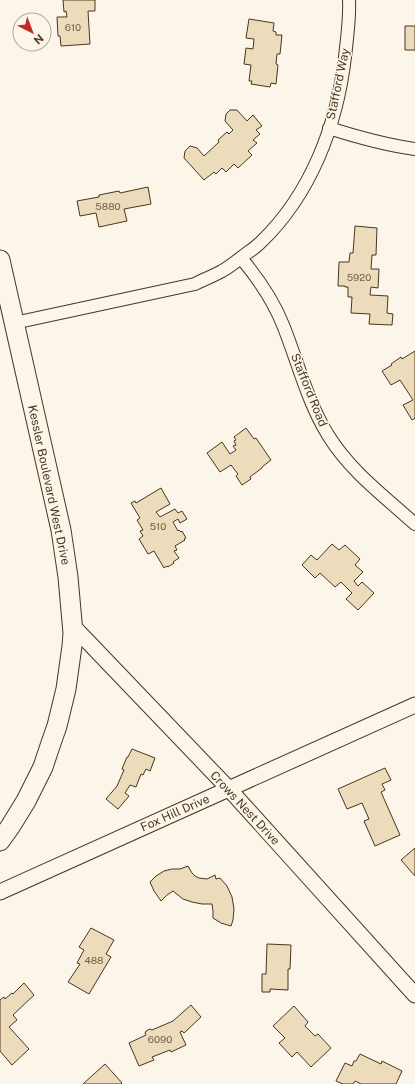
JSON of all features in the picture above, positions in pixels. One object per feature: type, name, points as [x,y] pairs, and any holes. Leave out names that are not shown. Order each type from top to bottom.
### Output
[{"type":"main road","name":"Kessler Boulevard West Drive","points":[[0,260],[61,530],[68,577],[73,633],[65,695],[57,726],[43,767],[26,801],[0,841]]},
{"type":"street","name":"Stafford Way","points":[[349,0],[348,30],[344,65],[338,97],[329,128],[382,143],[415,149]]},
{"type":"street","points":[[14,323],[195,284],[222,272],[262,241],[271,232],[303,188],[318,159],[329,128]]},
{"type":"street","name":"Stafford Road","points":[[241,258],[264,290],[283,324],[313,406],[328,435],[343,457],[361,476],[415,524]]},
{"type":"street","name":"Crows Nest Drive","points":[[71,624],[228,789],[415,995]]},
{"type":"street","name":"Fox Hill Drive","points":[[0,892],[415,705]]},
{"type":"building","points":[[63,0],[95,0],[95,11],[88,11],[90,44],[61,46],[60,36],[58,36],[57,17],[67,17],[66,11],[64,12]]},
{"type":"building","points":[[249,19],[274,23],[273,31],[276,32],[276,35],[282,35],[280,54],[277,54],[276,64],[278,65],[276,84],[271,83],[270,87],[251,84],[252,81],[249,81],[251,65],[244,64],[246,48],[253,49],[254,39],[246,38]]},
{"type":"building","points":[[405,26],[415,26],[415,50],[405,50]]},
{"type":"building","points":[[230,110],[237,110],[247,121],[253,115],[262,126],[256,130],[260,134],[253,140],[257,143],[248,151],[252,155],[238,168],[234,164],[226,172],[222,168],[216,174],[214,172],[204,180],[184,158],[185,151],[190,146],[197,148],[204,156],[227,132],[229,134],[233,130],[225,121],[226,114]]},
{"type":"building","points":[[148,187],[151,204],[124,209],[127,221],[99,227],[96,213],[80,216],[77,201],[99,197],[99,195],[119,191],[120,193]]},
{"type":"building","points":[[355,226],[377,228],[376,255],[372,255],[371,269],[379,269],[378,288],[371,287],[370,295],[388,296],[387,313],[393,314],[392,325],[369,324],[370,314],[351,313],[352,297],[348,297],[348,287],[338,286],[339,262],[349,262],[350,253],[353,253]]},
{"type":"building","points":[[415,351],[415,418],[412,420],[403,405],[413,400],[400,380],[391,385],[382,371],[401,357],[402,359]]},
{"type":"building","points":[[246,428],[254,439],[256,438],[271,460],[250,477],[251,479],[242,485],[236,476],[238,474],[231,465],[220,472],[207,453],[222,442],[230,454],[236,450],[233,446],[236,445],[234,441],[236,440],[234,437]]},
{"type":"building","points":[[161,488],[170,504],[156,512],[160,517],[175,509],[178,513],[182,511],[187,519],[180,523],[178,519],[173,522],[178,531],[182,531],[186,538],[175,546],[177,550],[174,551],[179,558],[168,567],[167,566],[164,568],[154,551],[148,554],[139,539],[143,536],[140,531],[143,530],[137,520],[140,518],[131,503],[135,501],[136,503]]},
{"type":"building","points":[[332,544],[339,550],[345,545],[360,559],[355,565],[363,572],[354,581],[358,586],[362,582],[374,593],[358,610],[346,599],[352,593],[341,582],[335,587],[320,573],[315,578],[302,565],[311,555],[317,560]]},
{"type":"building","points":[[132,749],[155,758],[150,771],[146,769],[143,775],[141,774],[136,787],[130,785],[125,793],[129,796],[118,809],[106,799],[117,786],[124,770],[122,769]]},
{"type":"building","points":[[385,768],[391,780],[382,784],[385,790],[381,792],[400,835],[375,846],[364,821],[369,819],[362,803],[347,809],[338,789]]},
{"type":"building","points":[[415,848],[415,876],[401,860]]},
{"type":"building","points":[[188,866],[195,876],[207,879],[215,875],[216,879],[220,878],[227,886],[232,897],[234,909],[231,926],[221,923],[213,918],[212,904],[202,904],[183,899],[173,891],[161,901],[150,882],[164,871],[180,869]]},
{"type":"building","points":[[91,928],[114,940],[106,954],[111,957],[89,994],[68,982],[80,964],[77,963],[84,950],[79,947]]},
{"type":"building","points":[[267,944],[291,945],[290,969],[288,969],[288,990],[270,989],[270,992],[262,992],[262,974],[266,974]]},
{"type":"building","points":[[24,983],[34,995],[13,1015],[17,1020],[9,1027],[29,1049],[12,1065],[0,1051],[0,1000],[4,997],[5,999],[12,993],[13,994]]},
{"type":"building","points":[[191,1005],[201,1017],[184,1033],[182,1031],[180,1032],[186,1045],[171,1052],[170,1050],[152,1057],[154,1060],[139,1066],[129,1043],[146,1035],[146,1031],[150,1029],[152,1030],[173,1021]]},
{"type":"building","points":[[294,1006],[308,1022],[305,1026],[315,1036],[318,1034],[331,1048],[311,1067],[297,1052],[292,1057],[279,1043],[285,1038],[273,1026]]},
{"type":"building","points":[[360,1054],[381,1064],[382,1061],[402,1071],[396,1084],[361,1084],[355,1081],[353,1084],[343,1084],[336,1081],[345,1063],[352,1066]]},
{"type":"building","points":[[105,1064],[122,1083],[121,1084],[83,1084]]}]
